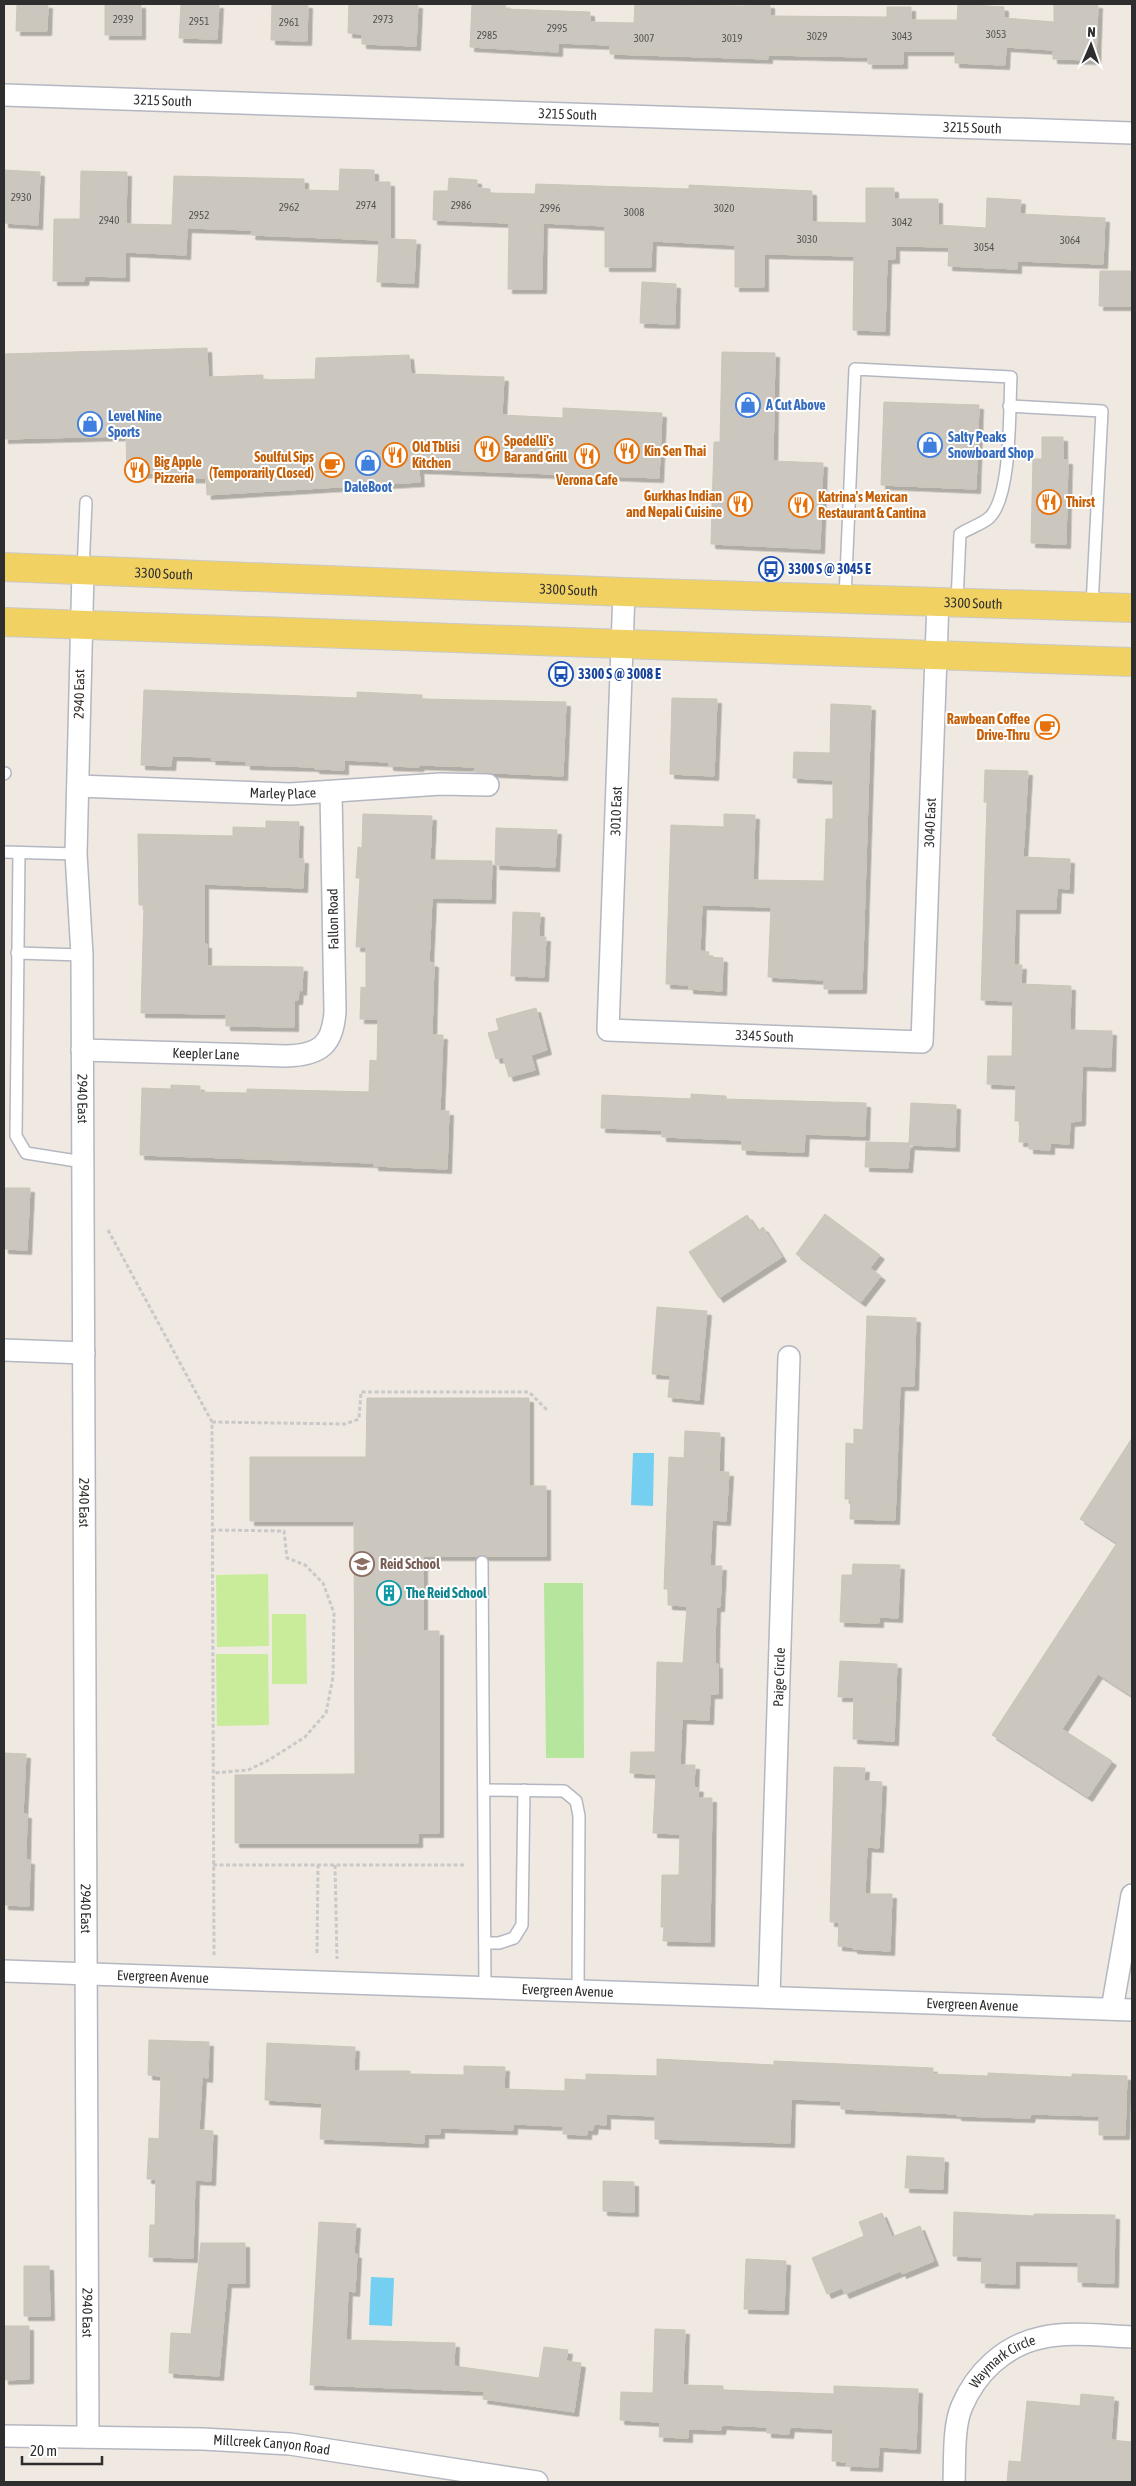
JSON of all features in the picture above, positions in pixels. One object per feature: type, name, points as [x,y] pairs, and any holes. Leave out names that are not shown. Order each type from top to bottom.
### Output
[{"type":"main road","name":"3300 South","points":[[4,568],[624,592],[1132,608]]},
{"type":"main road","points":[[4,622],[1132,662]]},
{"type":"street","name":"3215 South","points":[[4,94],[1132,133]]},
{"type":"street","name":"2940 East","points":[[83,571],[76,854],[82,955],[88,2436]]},
{"type":"street","name":"3010 East","points":[[608,1030],[624,592]]},
{"type":"street","name":"3040 East","points":[[922,1042],[936,654],[948,602]]},
{"type":"street","name":"Marley Place","points":[[78,786],[290,794],[441,784],[488,785]]},
{"type":"street","name":"Fallon Road","points":[[325,1044],[333,1028],[335,1011],[331,792]]},
{"type":"street","name":"3345 South","points":[[608,1030],[922,1042]]},
{"type":"street","name":"Keepler Lane","points":[[82,1050],[286,1056],[307,1054],[325,1044]]},
{"type":"street","points":[[4,1350],[84,1353]]},
{"type":"street","name":"Paige Circle","points":[[769,1998],[789,1357]]},
{"type":"street","points":[[1122,2010],[1132,1896]]},
{"type":"street","name":"Evergreen Avenue","points":[[4,1971],[1122,2010]]},
{"type":"street","name":"Waymark Circle","points":[[954,2482],[956,2444],[962,2407],[984,2370],[1004,2352],[1040,2338],[1058,2335],[1132,2337]]},
{"type":"street","name":"Millcreek Canyon Road","points":[[4,2436],[203,2439],[290,2444],[537,2482]]},
{"type":"lane","points":[[846,598],[855,369],[1011,377],[1004,486],[998,504],[990,517],[960,534],[948,602]]},
{"type":"lane","points":[[1009,406],[1102,411],[1092,606]]},
{"type":"lane","points":[[83,571],[86,502]]},
{"type":"lane","points":[[4,852],[76,854]]},
{"type":"lane","points":[[19,853],[16,1136],[26,1153],[83,1162]]},
{"type":"lane","points":[[17,953],[82,955]]},
{"type":"lane","points":[[482,1562],[485,1988]]},
{"type":"lane","points":[[484,1790],[564,1791],[576,1802],[579,1816],[578,1991]]},
{"type":"lane","points":[[485,1943],[499,1943],[514,1938],[522,1925],[524,1790]]},
{"type":"path","points":[[83,1215],[100,1216],[212,1422],[213,1978]]},
{"type":"path","points":[[212,1422],[346,1424],[359,1419],[361,1392],[529,1392],[548,1411]]},
{"type":"path","points":[[212,1530],[284,1531],[287,1558],[305,1565],[323,1583],[334,1613],[333,1677],[326,1713],[305,1737],[269,1760],[248,1770],[213,1773]]},
{"type":"path","points":[[213,1865],[484,1864]]},
{"type":"path","points":[[317,1953],[318,1865]]},
{"type":"path","points":[[336,1865],[337,1982]]},
{"type":"green space","points":[[268,1574],[269,1646],[217,1647],[216,1575]]},
{"type":"green space","points":[[544,1583],[583,1583],[584,1758],[546,1758]]},
{"type":"green space","points":[[272,1614],[306,1614],[307,1684],[272,1684]]},
{"type":"green space","points":[[216,1654],[268,1654],[269,1725],[217,1726]]},
{"type":"water","points":[[633,1453],[654,1453],[653,1506],[631,1505]]},
{"type":"water","points":[[371,2277],[394,2278],[392,2326],[369,2325]]},
{"type":"building","points":[[17,4],[48,4],[47,31],[16,31]]},
{"type":"building","points":[[105,4],[141,4],[141,35],[105,35]]},
{"type":"building","points":[[181,4],[219,4],[217,39],[179,38]]},
{"type":"building","points":[[272,4],[308,4],[307,41],[271,40]]},
{"type":"building","points":[[349,4],[418,4],[416,46],[362,44],[362,34],[348,33]]},
{"type":"building","points":[[472,4],[506,4],[505,9],[590,12],[590,22],[634,23],[635,4],[745,6],[745,4],[770,4],[770,16],[887,17],[887,7],[911,7],[911,20],[957,20],[958,4],[1004,7],[1004,18],[1054,22],[1054,4],[1098,4],[1096,60],[1053,59],[1053,50],[1006,47],[1005,65],[955,63],[955,51],[903,51],[903,64],[868,64],[868,57],[768,55],[768,59],[610,54],[610,45],[558,43],[558,52],[470,47]]},
{"type":"building","points":[[340,169],[374,170],[374,182],[390,182],[390,239],[416,240],[414,283],[377,282],[379,240],[251,235],[252,230],[187,228],[186,255],[125,252],[125,277],[85,276],[84,281],[53,281],[54,219],[80,219],[81,171],[127,172],[126,224],[172,225],[174,176],[304,179],[304,190],[339,191]]},
{"type":"building","points":[[4,170],[40,172],[38,225],[4,223]]},
{"type":"building","points":[[449,178],[477,180],[477,188],[490,189],[490,193],[535,194],[536,184],[689,189],[689,185],[812,191],[812,222],[866,223],[866,188],[894,188],[894,199],[938,199],[938,225],[986,228],[987,198],[1021,200],[1020,214],[1105,218],[1103,264],[1017,261],[1017,269],[948,266],[949,247],[895,246],[895,259],[887,259],[885,331],[853,330],[854,256],[764,254],[764,287],[735,287],[735,245],[652,241],[651,267],[605,267],[605,226],[543,223],[542,289],[508,289],[509,223],[433,220],[434,191],[448,191]]},
{"type":"building","points":[[1100,271],[1132,271],[1132,306],[1099,306]]},
{"type":"building","points":[[642,282],[676,284],[675,324],[640,323]]},
{"type":"building","points":[[207,348],[208,377],[263,375],[263,380],[315,379],[316,358],[409,355],[411,374],[504,377],[502,415],[563,418],[563,408],[662,413],[659,478],[419,469],[420,482],[207,495],[206,478],[166,479],[163,473],[127,474],[126,436],[4,439],[4,354]]},
{"type":"building","points":[[722,352],[775,353],[773,461],[823,463],[820,549],[711,544],[714,442],[720,442]]},
{"type":"building","name":"Salty Peaks Snowboard Shop","points":[[884,402],[979,405],[976,489],[881,485]]},
{"type":"building","name":"Thirst","points":[[1042,437],[1063,437],[1063,460],[1068,460],[1066,544],[1031,543],[1033,459],[1042,459]]},
{"type":"building","points":[[144,690],[357,698],[357,692],[422,695],[422,699],[566,702],[563,776],[474,772],[475,767],[389,766],[389,762],[344,760],[344,770],[315,769],[315,767],[246,765],[246,761],[211,760],[212,757],[172,756],[171,766],[141,765]]},
{"type":"building","points":[[672,698],[717,699],[714,776],[670,774]]},
{"type":"building","points":[[831,704],[871,706],[862,989],[824,989],[824,980],[768,977],[771,907],[702,905],[700,951],[709,952],[708,957],[723,958],[722,991],[689,989],[689,985],[666,984],[671,825],[724,827],[724,814],[755,815],[753,880],[824,881],[826,819],[833,819],[833,780],[793,778],[794,752],[830,753]]},
{"type":"building","points":[[985,770],[1028,771],[1023,857],[1070,859],[1069,889],[1057,888],[1056,909],[1015,909],[1014,965],[1022,965],[1021,984],[1071,986],[1070,1030],[1112,1031],[1111,1067],[1082,1066],[1081,1121],[1070,1122],[1069,1144],[1050,1143],[1050,1150],[1029,1149],[1029,1142],[1019,1142],[1020,1121],[1015,1121],[1016,1085],[987,1084],[988,1056],[1012,1056],[1013,1001],[981,1000],[987,802],[984,802]]},
{"type":"building","points":[[363,814],[432,816],[430,860],[492,861],[491,899],[432,898],[429,962],[434,963],[432,1035],[443,1035],[440,1111],[449,1111],[447,1169],[374,1166],[374,1163],[140,1155],[142,1088],[171,1089],[171,1085],[200,1086],[200,1092],[247,1093],[247,1089],[369,1092],[370,1060],[377,1061],[378,1019],[360,1019],[361,987],[366,988],[366,947],[356,947],[360,878],[356,878],[358,847],[362,848]]},
{"type":"building","points":[[266,821],[299,822],[298,859],[304,859],[303,888],[204,884],[204,944],[207,944],[207,966],[303,967],[302,991],[299,990],[298,1000],[294,1000],[294,1027],[226,1026],[226,1014],[141,1013],[144,905],[139,905],[138,834],[233,836],[233,827],[266,828]]},
{"type":"building","points":[[496,828],[557,830],[555,867],[495,865]]},
{"type":"building","points":[[513,912],[540,913],[539,937],[546,937],[544,977],[511,976]]},
{"type":"building","points":[[536,1008],[547,1050],[531,1055],[535,1070],[509,1077],[503,1057],[496,1059],[488,1033],[499,1030],[496,1019]]},
{"type":"building","points":[[691,1094],[726,1096],[726,1099],[866,1103],[865,1136],[805,1134],[804,1152],[767,1151],[742,1150],[742,1140],[662,1137],[662,1130],[601,1128],[602,1095],[691,1099]]},
{"type":"building","points":[[911,1103],[956,1105],[955,1147],[910,1145],[908,1168],[865,1167],[866,1142],[909,1143]]},
{"type":"building","points":[[4,1188],[30,1188],[27,1250],[4,1249]]},
{"type":"building","points":[[825,1214],[880,1255],[870,1268],[881,1276],[861,1302],[796,1254]]},
{"type":"building","points":[[747,1215],[758,1231],[763,1227],[782,1257],[719,1298],[689,1252]]},
{"type":"building","points":[[657,1307],[707,1311],[699,1400],[668,1397],[670,1375],[652,1374]]},
{"type":"building","points":[[867,1316],[916,1318],[914,1386],[900,1386],[895,1520],[850,1519],[851,1499],[845,1499],[846,1443],[854,1444],[854,1429],[863,1430]]},
{"type":"building","name":"The Reid School","points":[[367,1398],[529,1398],[529,1486],[546,1486],[546,1556],[423,1556],[423,1631],[439,1631],[439,1833],[418,1833],[418,1843],[235,1843],[235,1775],[355,1774],[354,1521],[250,1521],[250,1457],[366,1457]]},
{"type":"building","points":[[685,1431],[720,1433],[719,1472],[729,1472],[726,1521],[712,1520],[710,1566],[722,1566],[720,1607],[716,1607],[715,1664],[718,1664],[718,1694],[710,1694],[709,1720],[682,1719],[680,1765],[695,1765],[694,1787],[699,1788],[698,1798],[712,1798],[710,1942],[663,1941],[664,1927],[661,1927],[662,1875],[679,1875],[680,1834],[653,1833],[656,1774],[630,1773],[631,1752],[655,1752],[657,1662],[683,1663],[687,1606],[668,1605],[668,1589],[664,1589],[669,1457],[684,1458]]},
{"type":"building","points":[[1132,1438],[1132,1696],[1098,1674],[1062,1729],[1112,1761],[1088,1797],[992,1735],[1117,1543],[1080,1519]]},
{"type":"building","points":[[853,1564],[900,1565],[898,1618],[879,1617],[879,1623],[840,1622],[842,1575],[852,1575]]},
{"type":"building","points":[[840,1661],[897,1664],[894,1741],[853,1739],[854,1697],[838,1697]]},
{"type":"building","points":[[4,1753],[26,1754],[23,1814],[27,1814],[26,1860],[30,1860],[29,1906],[4,1905]]},
{"type":"building","points":[[834,1767],[865,1768],[864,1781],[882,1782],[879,1848],[867,1847],[865,1894],[892,1894],[890,1951],[853,1949],[853,1947],[838,1946],[839,1922],[830,1922]]},
{"type":"building","points":[[149,2040],[209,2042],[208,2078],[202,2077],[199,2130],[213,2131],[211,2181],[195,2180],[193,2258],[149,2257],[150,2225],[155,2225],[156,2179],[147,2179],[149,2138],[159,2139],[161,2076],[148,2075]]},
{"type":"building","points":[[267,2043],[355,2047],[354,2071],[410,2071],[410,2074],[464,2075],[464,2066],[505,2067],[504,2089],[565,2091],[565,2079],[586,2080],[586,2074],[657,2076],[657,2059],[774,2065],[774,2061],[933,2068],[933,2074],[988,2076],[988,2073],[1072,2077],[1072,2074],[1127,2076],[1125,2135],[1099,2135],[1099,2116],[1031,2114],[1030,2118],[957,2116],[957,2114],[841,2109],[841,2101],[791,2099],[790,2143],[655,2139],[655,2116],[606,2114],[606,2125],[594,2124],[593,2130],[587,2130],[587,2135],[563,2134],[563,2126],[513,2124],[513,2130],[440,2128],[440,2134],[424,2134],[424,2143],[320,2139],[322,2103],[265,2100]]},
{"type":"building","points":[[907,2156],[944,2158],[943,2189],[905,2188]]},
{"type":"building","points":[[603,2181],[634,2182],[634,2212],[603,2211]]},
{"type":"building","points":[[954,2212],[1034,2216],[1034,2214],[1115,2215],[1114,2283],[1078,2282],[1078,2262],[1015,2261],[1015,2284],[981,2283],[982,2257],[953,2256]]},
{"type":"building","points":[[882,2213],[892,2237],[920,2226],[934,2261],[902,2274],[901,2271],[845,2294],[842,2288],[827,2294],[812,2258],[864,2236],[859,2222]]},
{"type":"building","points":[[319,2222],[356,2224],[354,2253],[357,2254],[355,2292],[348,2291],[346,2340],[455,2343],[454,2366],[539,2378],[544,2347],[568,2350],[566,2361],[581,2363],[574,2412],[483,2399],[484,2391],[310,2385]]},
{"type":"building","points":[[201,2243],[245,2243],[245,2283],[227,2283],[219,2376],[169,2373],[171,2333],[191,2334]]},
{"type":"building","points":[[746,2259],[786,2261],[784,2310],[744,2309]]},
{"type":"building","points":[[24,2266],[49,2266],[50,2316],[24,2316]]},
{"type":"building","points":[[4,2326],[29,2326],[29,2379],[4,2380]]},
{"type":"building","points":[[655,2329],[685,2330],[683,2385],[723,2386],[723,2390],[834,2394],[834,2386],[918,2389],[916,2449],[879,2447],[878,2467],[846,2466],[847,2462],[832,2461],[833,2429],[790,2427],[789,2434],[767,2433],[767,2427],[722,2425],[721,2430],[688,2429],[688,2438],[659,2437],[660,2422],[620,2420],[621,2392],[653,2393]]},
{"type":"building","points":[[1081,2394],[1114,2397],[1111,2440],[1132,2442],[1132,2482],[1007,2482],[1009,2461],[1021,2462],[1027,2401],[1080,2406]]},
{"type":"place","name":"A Cut Above","points":[[748,405]]},
{"type":"place","name":"Level Nine Sports","points":[[90,424]]},
{"type":"place","name":"Salty Peaks Snowboard Shop","points":[[930,445]]},
{"type":"place","name":"Spedelli's Bar and Grill","points":[[487,449]]},
{"type":"place","name":"Kin Sen Thai","points":[[627,451]]},
{"type":"place","name":"Old Tblisi Kitchen","points":[[395,455]]},
{"type":"place","name":"Verona Cafe","points":[[587,456]]},
{"type":"place","name":"DaleBoot","points":[[368,463]]},
{"type":"place","name":"Soulful Sips (Temporarily Closed)","points":[[332,465]]},
{"type":"place","name":"Big Apple Pizzeria","points":[[137,470]]},
{"type":"place","name":"Thirst","points":[[1049,502]]},
{"type":"place","name":"Gurkhas Indian and Nepali Cuisine","points":[[740,504]]},
{"type":"place","name":"Katrina's Mexican Restaurant & Cantina","points":[[801,505]]},
{"type":"place","name":"3300 S @ 3045 E","points":[[771,569]]},
{"type":"place","name":"3300 S @ 3008 E","points":[[561,674]]},
{"type":"place","name":"Rawbean Coffee Drive-Thru","points":[[1047,727]]},
{"type":"place","name":"Reid School","points":[[362,1564]]},
{"type":"place","name":"The Reid School","points":[[389,1593]]}]
